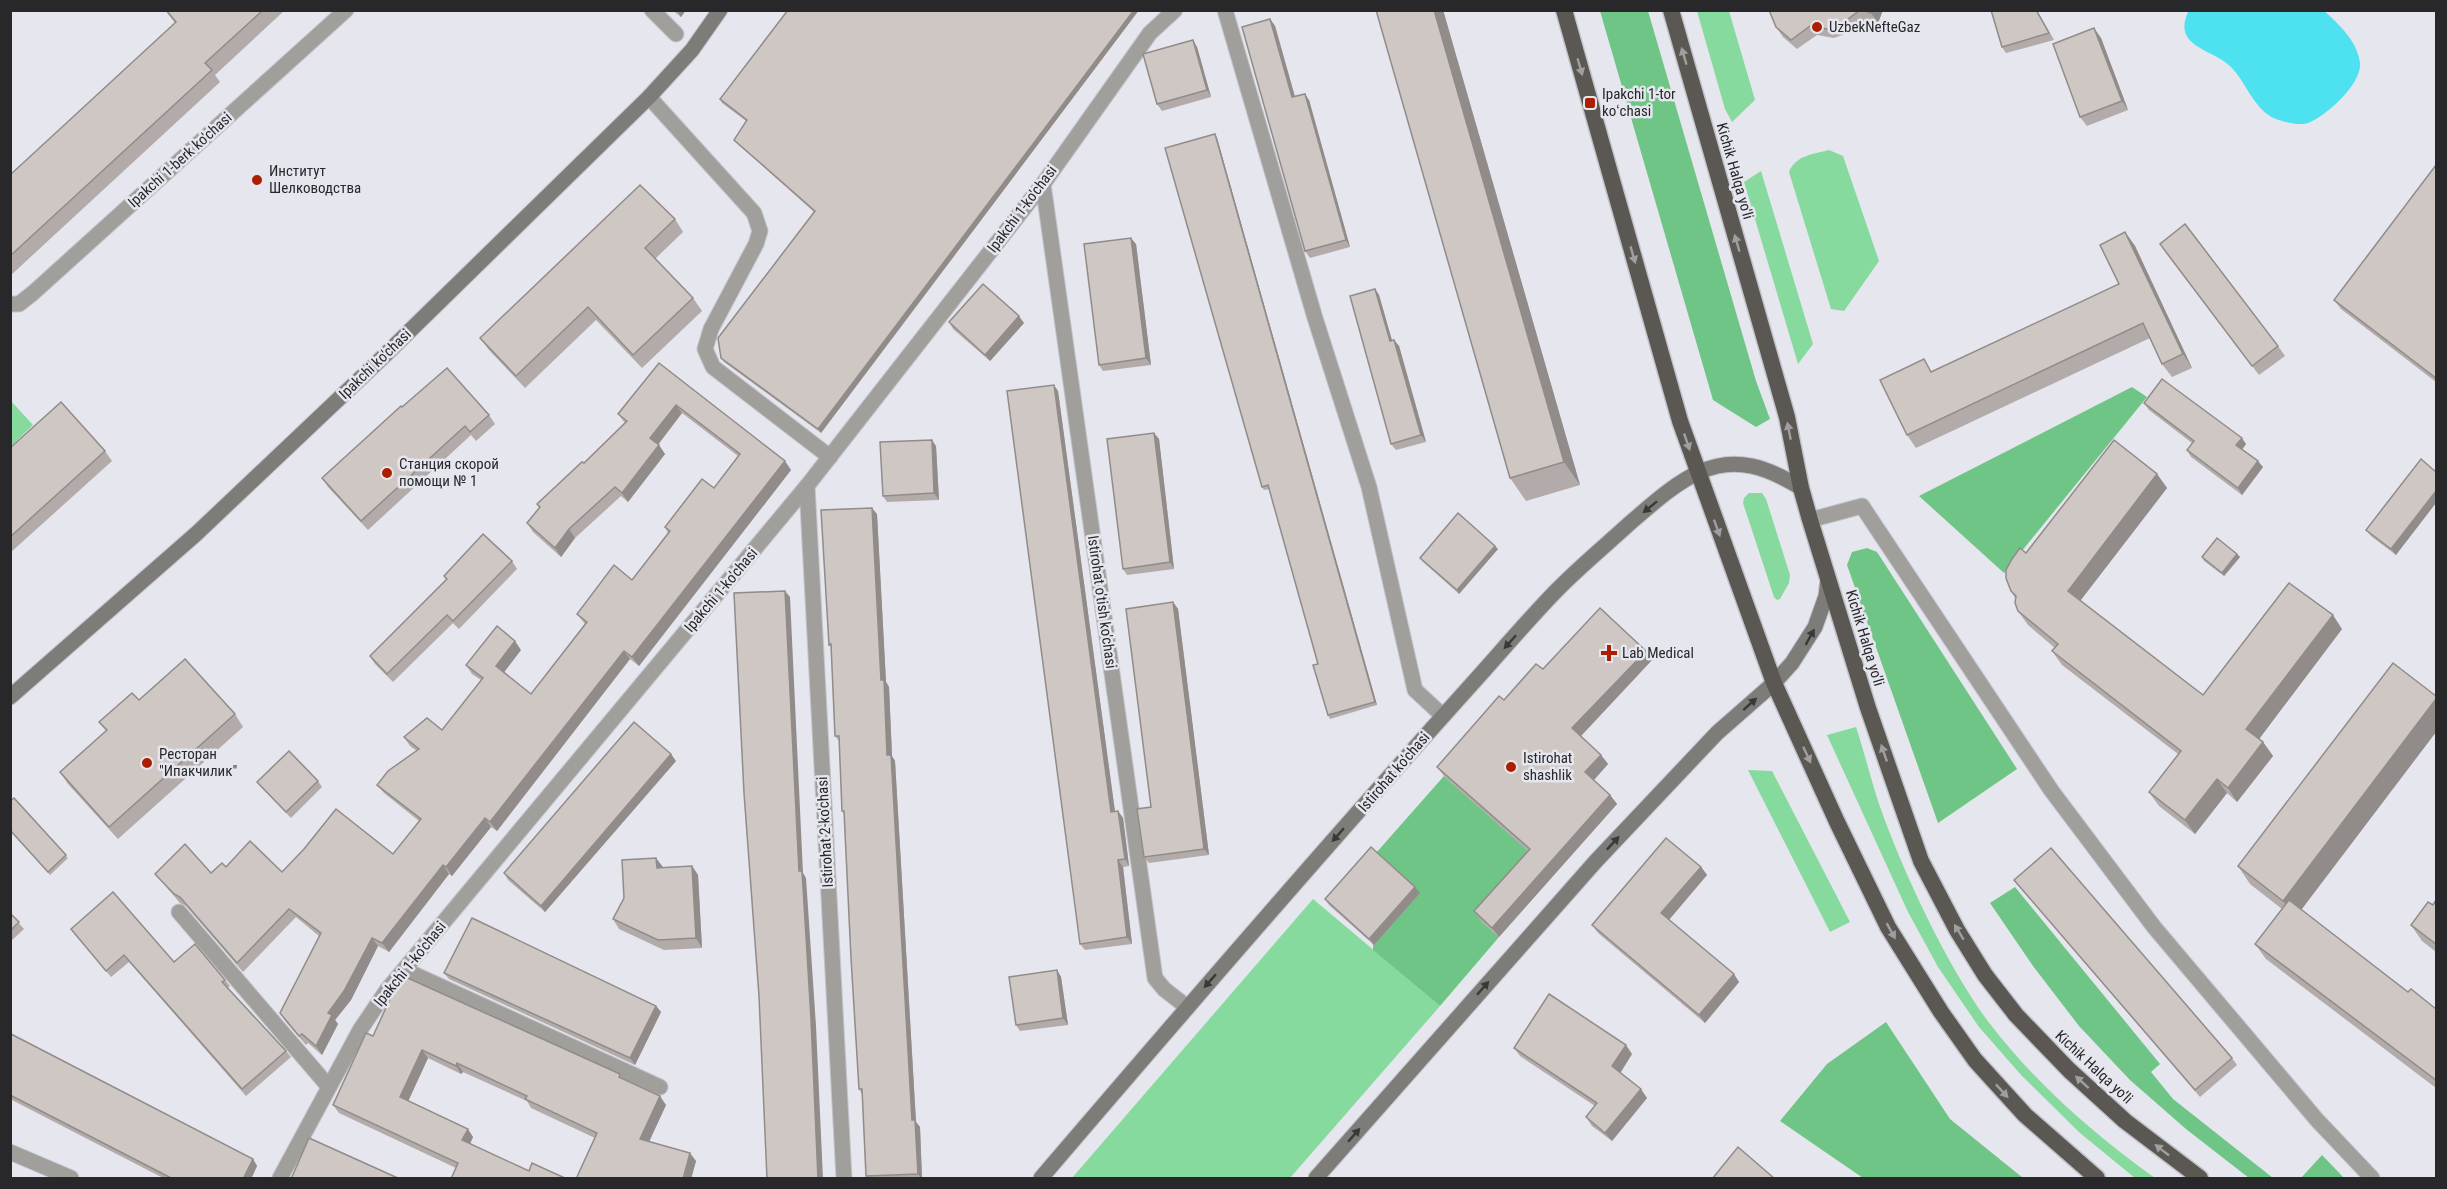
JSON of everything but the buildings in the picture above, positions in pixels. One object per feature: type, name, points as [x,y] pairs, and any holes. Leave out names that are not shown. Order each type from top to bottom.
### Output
[{"type":"highway","points":[[1564,10],[1676,409],[1697,472],[1774,683],[1837,822],[1888,927],[1941,1012],[1975,1060],[2001,1090],[2056,1144],[2097,1179]]},
{"type":"highway","name":"Kichik Halqa yo'li","points":[[1671,10],[1786,417],[1810,520],[1910,832],[1924,868],[1957,930],[2000,995],[2042,1044],[2125,1121],[2200,1179]]},
{"type":"main road","name":"Ipakchi ko'chasi","points":[[10,697],[196,534],[375,364],[649,97],[692,50],[720,10]]},
{"type":"main road","name":"Istirohat ko'chasi","points":[[1041,1179],[1187,1007],[1556,591],[1652,504],[1697,472],[1721,465],[1745,464],[1774,472],[1801,488]]},
{"type":"main road","points":[[1316,1179],[1596,861],[1717,733],[1774,683],[1808,641],[1822,611],[1828,579]]},
{"type":"street","name":"Ipakchi 1-berk ko'chasi","points":[[10,304],[19,304],[33,293],[346,10]]},
{"type":"street","points":[[652,10],[676,34]]},
{"type":"street","name":"Ipakchi 1-ko'chasi","points":[[280,1179],[365,1022],[387,990],[807,486],[1043,184],[1150,33],[1175,10]]},
{"type":"street","points":[[1225,10],[1315,318],[1369,487],[1415,690],[1443,716]]},
{"type":"street","points":[[649,97],[754,213],[760,231],[756,244],[711,329],[705,349],[713,367],[830,457]]},
{"type":"street","name":"Istirohat o'tish ko'chasi","points":[[1043,184],[1155,978],[1164,989],[1187,1007]]},
{"type":"street","name":"Istirohat 2-ko'chasi","points":[[807,486],[844,1179]]},
{"type":"street","points":[[1810,520],[1862,506],[2051,790],[2154,927],[2317,1120],[2372,1179]]},
{"type":"street","points":[[178,912],[329,1087]]},
{"type":"street","points":[[405,970],[660,1088]]},
{"type":"street","points":[[10,1152],[71,1179]]},
{"type":"green space","points":[[1600,11],[1648,11],[1756,381],[1770,419],[1756,427],[1713,400]]},
{"type":"green space","points":[[1697,11],[1729,11],[1755,100],[1732,122],[1725,109]]},
{"type":"green space","points":[[1829,150],[1843,156],[1879,261],[1844,311],[1831,309],[1789,172],[1792,166],[1801,159]]},
{"type":"green space","points":[[1761,171],[1813,344],[1798,364],[1744,182]]},
{"type":"green space","points":[[2132,387],[2147,397],[2004,573],[1919,496]]},
{"type":"green space","points":[[11,401],[33,425],[11,446]]},
{"type":"green space","points":[[1749,493],[1762,493],[1766,499],[1790,575],[1789,583],[1780,599],[1777,600],[1774,597],[1743,503]]},
{"type":"green space","points":[[1867,548],[1877,552],[2017,769],[1938,823],[1847,565],[1852,552]]},
{"type":"green space","points":[[1856,727],[1880,807],[1905,869],[1943,949],[1972,998],[2005,1042],[2044,1085],[2087,1125],[2155,1178],[2135,1178],[2080,1133],[2022,1076],[1979,1027],[1938,967],[1908,912],[1827,735]]},
{"type":"green space","points":[[1748,770],[1772,771],[1850,922],[1830,932]]},
{"type":"green space","points":[[1444,776],[1536,858],[1481,921],[1499,937],[1440,1006],[1373,950],[1376,853]]},
{"type":"green space","points":[[2015,887],[2160,1064],[2151,1072],[2173,1099],[2273,1178],[2249,1178],[2186,1129],[2130,1080],[2079,1026],[2033,966],[1990,903]]},
{"type":"green space","points":[[1313,899],[1440,1006],[1290,1178],[1072,1178]]},
{"type":"green space","points":[[1886,1022],[1950,1119],[2023,1178],[1863,1178],[1780,1121],[1827,1064]]},
{"type":"green space","points":[[2322,1155],[2344,1178],[2301,1178]]},
{"type":"water","points":[[2189,10],[2324,11],[2341,27],[2356,48],[2360,63],[2359,71],[2349,89],[2324,114],[2308,123],[2300,124],[2276,119],[2260,108],[2232,68],[2188,38],[2185,21]]},
{"type":"place","name":"UzbekNefteGaz","points":[[1817,27]]},
{"type":"place","name":"Ipakchi 1-tor koʻchasi","points":[[1590,103]]},
{"type":"place","name":"Институт Шелководства","points":[[257,180]]},
{"type":"place","name":"Станция скорой помощи № 1","points":[[387,473]]},
{"type":"place","name":"Lab Medical","points":[[1609,653]]},
{"type":"place","name":"Ресторан \"Ипакчилик\"","points":[[147,763]]},
{"type":"place","name":"Istirohat shashlik","points":[[1511,767]]}]
